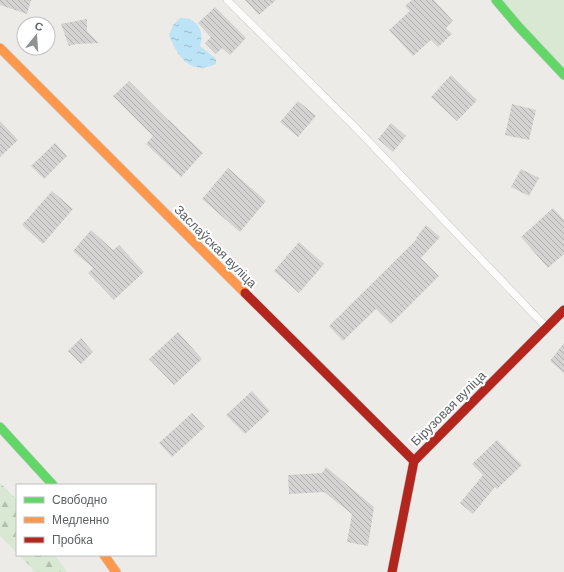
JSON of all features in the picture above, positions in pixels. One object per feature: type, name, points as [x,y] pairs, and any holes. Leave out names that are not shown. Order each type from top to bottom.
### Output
[{"type":"street","points":[[496,0],[564,75]]},
{"type":"street","name":"Заслаўская вуліца","points":[[0,48],[414,461]]},
{"type":"street","name":"Бірузовая вуліца","points":[[392,572],[414,461],[564,310]]},
{"type":"street","points":[[0,427],[52,484]]},
{"type":"street","points":[[105,556],[116,572]]},
{"type":"lane","points":[[227,0],[353,126],[546,328]]},
{"type":"green space","points":[[501,0],[564,0],[564,70]]},
{"type":"green space","points":[[0,483],[16,499],[16,552],[0,536]]},
{"type":"green space","points":[[20,556],[56,556],[67,572],[33,572],[32,568]]},
{"type":"water","points":[[180,18],[186,18],[195,22],[200,30],[200,46],[216,59],[216,64],[199,68],[192,66],[181,57],[169,35],[173,25]]},
{"type":"building","points":[[0,0],[31,0],[27,14],[0,5]]},
{"type":"building","points":[[245,0],[276,0],[259,15]]},
{"type":"building","points":[[412,0],[434,0],[453,21],[446,28],[452,34],[438,47],[431,40],[413,56],[389,30],[410,11],[405,6]]},
{"type":"building","points":[[215,7],[246,38],[230,55],[222,48],[216,54],[205,43],[211,37],[198,23]]},
{"type":"building","points":[[87,19],[87,31],[99,43],[76,44],[69,46],[61,24]]},
{"type":"building","points":[[451,75],[477,100],[457,121],[431,97]]},
{"type":"building","points":[[129,81],[203,153],[181,177],[146,144],[153,136],[113,96]]},
{"type":"building","points":[[298,101],[316,116],[298,137],[280,122]]},
{"type":"building","points":[[512,104],[536,110],[529,140],[505,135]]},
{"type":"building","points":[[0,121],[18,140],[0,157]]},
{"type":"building","points":[[391,123],[406,136],[393,152],[378,139]]},
{"type":"building","points":[[55,143],[67,156],[44,179],[31,166]]},
{"type":"building","points":[[228,168],[266,201],[240,232],[202,199]]},
{"type":"building","points":[[521,169],[539,178],[529,196],[511,187]]},
{"type":"building","points":[[52,191],[73,209],[43,244],[22,225]]},
{"type":"building","points":[[553,208],[564,220],[564,254],[548,268],[521,237]]},
{"type":"building","points":[[426,225],[440,237],[421,258],[439,276],[391,324],[376,309],[343,341],[329,326],[417,239],[416,238]]},
{"type":"building","points":[[91,230],[113,250],[119,245],[144,272],[114,300],[88,273],[93,268],[73,251]]},
{"type":"building","points":[[299,242],[324,264],[299,293],[274,271]]},
{"type":"building","points":[[178,332],[202,359],[174,385],[149,359]]},
{"type":"building","points":[[81,338],[93,352],[81,364],[68,351]]},
{"type":"building","points":[[564,343],[564,373],[550,361]]},
{"type":"building","points":[[252,391],[270,411],[245,434],[226,415]]},
{"type":"building","points":[[192,413],[205,427],[172,457],[159,443]]},
{"type":"building","points":[[497,440],[522,465],[497,489],[495,487],[473,514],[460,503],[483,475],[472,464]]},
{"type":"building","points":[[326,467],[374,507],[368,546],[347,542],[352,514],[324,492],[289,494],[288,475],[322,473]]},
{"type":"traffic: fast","points":[[496,0],[564,75]]},
{"type":"traffic: fast","points":[[0,427],[52,484]]},
{"type":"traffic: slow","points":[[0,48],[245,293]]},
{"type":"traffic: slow","points":[[105,556],[116,572]]},
{"type":"traffic: jam","points":[[245,293],[414,461]]},
{"type":"traffic: jam","points":[[392,572],[414,461],[564,310]]}]
